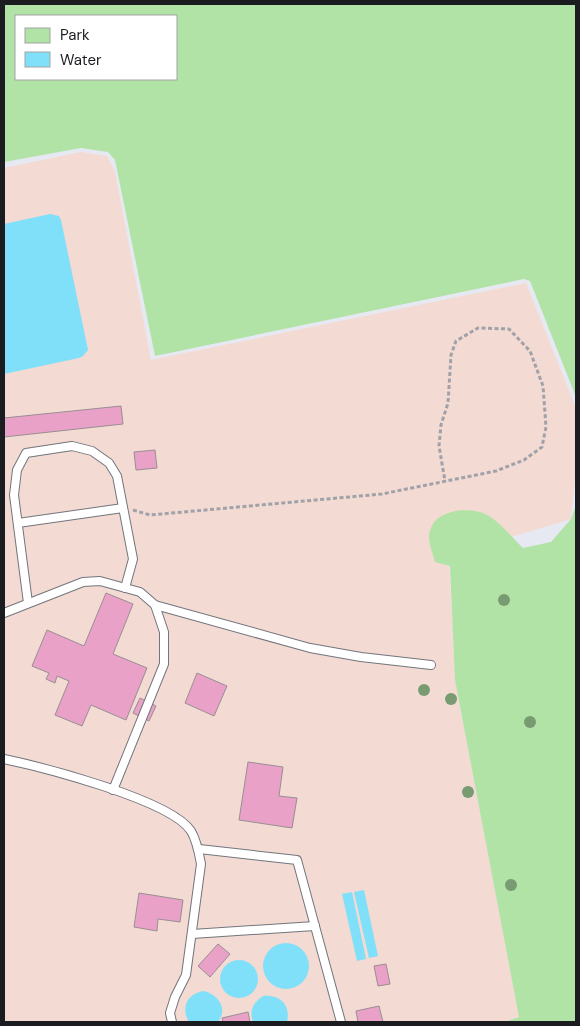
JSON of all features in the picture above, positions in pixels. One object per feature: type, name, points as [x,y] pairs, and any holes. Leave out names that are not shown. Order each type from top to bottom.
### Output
[{"type":"lane","points":[[28,603],[14,495],[16,470],[26,453],[72,446],[92,451],[109,463],[117,476],[132,559],[125,588]]},
{"type":"lane","points":[[18,524],[123,508]]},
{"type":"lane","points":[[4,613],[83,582],[100,581],[140,592],[155,604],[310,648],[361,658],[431,666]]},
{"type":"lane","points":[[113,790],[164,664],[164,632],[155,604]]},
{"type":"lane","points":[[4,759],[113,790],[156,806],[175,817],[190,830],[199,849],[201,864],[186,975],[175,997],[170,1014],[172,1022]]},
{"type":"lane","points":[[199,849],[298,860],[341,1022]]},
{"type":"lane","points":[[192,934],[315,926]]},
{"type":"path","points":[[123,508],[150,514],[382,494],[496,471],[524,460],[542,447],[546,427],[543,386],[530,351],[509,329],[478,328],[456,341],[451,355],[448,403],[441,425],[438,446],[445,481]]},
{"type":"shaded area","points":[[81,152],[107,156],[115,172],[151,360],[526,283],[576,408],[576,470],[571,519],[449,556],[455,680],[519,1017],[504,1022],[4,1022],[4,168]]},
{"type":"green space","points":[[4,4],[576,4],[576,397],[530,281],[524,279],[155,356],[115,160],[108,152],[81,148],[4,162]]},
{"type":"green space","points":[[576,505],[576,1022],[504,1022],[519,1017],[455,680],[450,566],[435,562],[429,536],[435,521],[441,516],[457,511],[475,511],[494,519],[523,548],[551,542],[571,519]]},
{"type":"water","points":[[50,214],[59,216],[61,220],[88,350],[79,358],[4,374],[4,224]]},
{"type":"water","points":[[364,890],[378,956],[369,958],[354,892]]},
{"type":"water","points":[[352,892],[366,959],[357,961],[342,894]]},
{"type":"water","points":[[286,943],[299,947],[305,953],[309,966],[305,979],[299,985],[286,989],[273,985],[267,979],[263,966],[267,953],[273,947]]},
{"type":"water","points":[[239,960],[252,966],[258,979],[252,992],[239,998],[226,992],[220,979],[226,966]]},
{"type":"water","points":[[204,991],[218,999],[222,1008],[221,1017],[218,1022],[189,1022],[185,1011],[187,1002],[198,992]]},
{"type":"water","points":[[263,996],[274,997],[283,1002],[287,1010],[287,1022],[253,1022],[251,1014],[253,1007]]},
{"type":"building","points":[[121,406],[123,424],[4,437],[4,418]]},
{"type":"building","points":[[155,450],[157,468],[136,470],[134,452]]},
{"type":"building","points":[[106,593],[133,604],[113,654],[147,668],[126,720],[91,705],[82,726],[55,715],[69,681],[57,676],[55,683],[46,679],[49,673],[32,666],[47,630],[84,646]]},
{"type":"building","points":[[197,673],[227,686],[214,716],[185,703]]},
{"type":"building","points":[[140,698],[156,706],[149,721],[133,713]]},
{"type":"building","points":[[248,762],[283,767],[279,796],[297,798],[292,828],[239,820]]},
{"type":"building","points":[[139,893],[183,900],[180,922],[158,919],[157,931],[134,927]]},
{"type":"building","points":[[218,944],[230,954],[210,977],[198,966]]},
{"type":"building","points":[[386,964],[390,984],[378,986],[374,966]]},
{"type":"building","points":[[379,1006],[383,1022],[358,1022],[356,1011]]},
{"type":"building","points":[[248,1012],[250,1022],[223,1022],[222,1018]]}]
